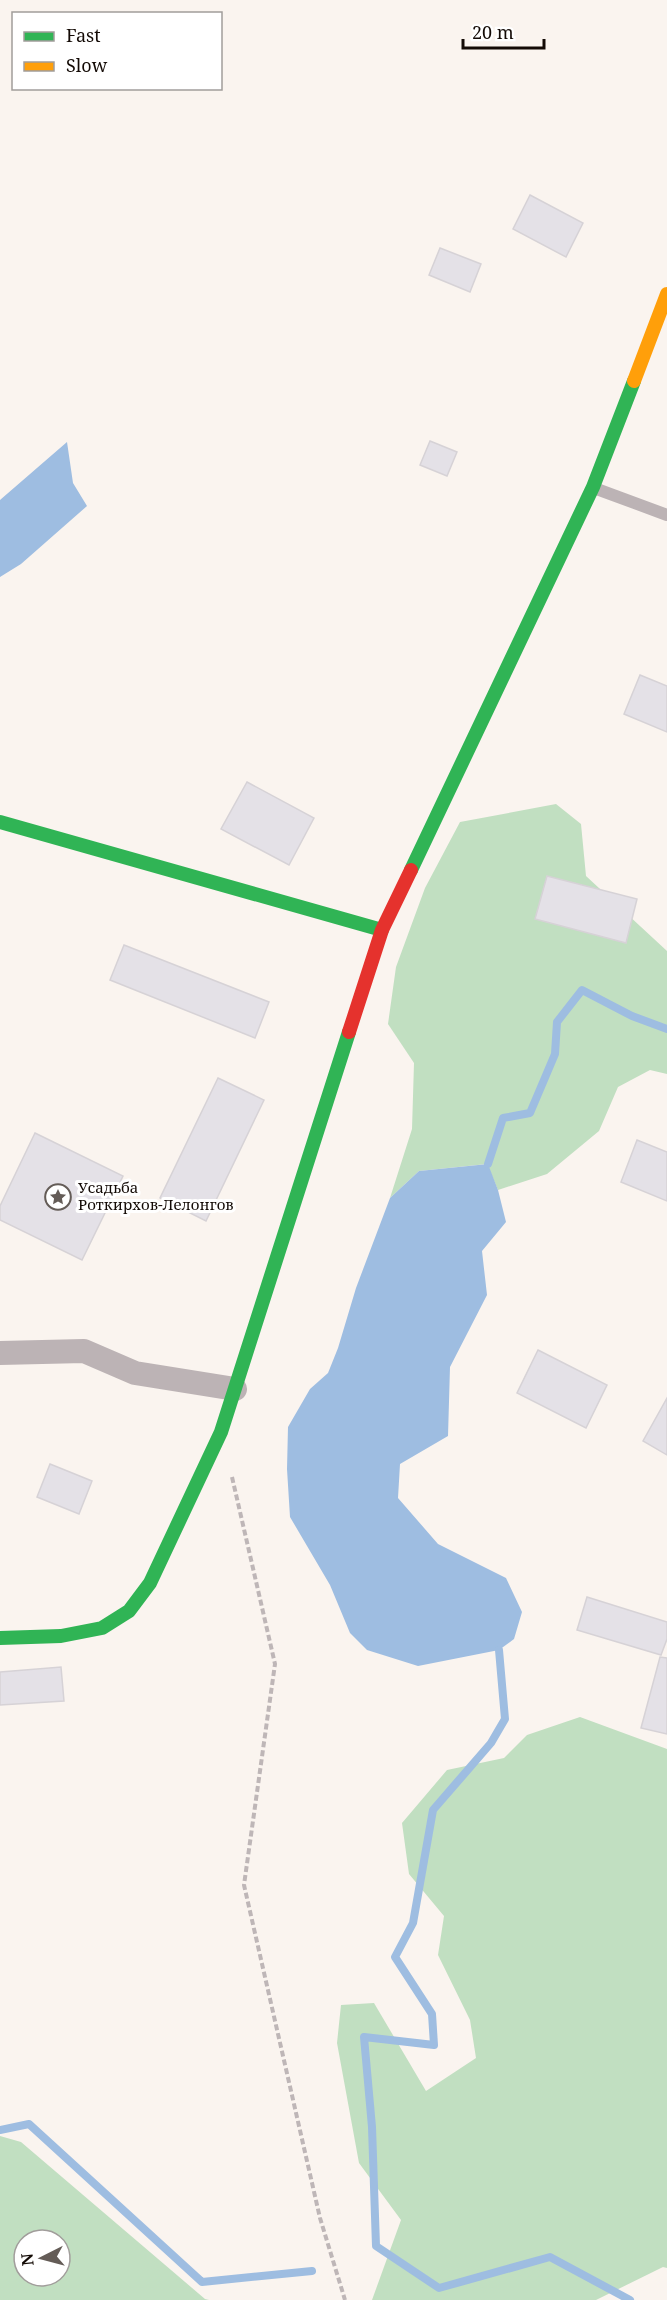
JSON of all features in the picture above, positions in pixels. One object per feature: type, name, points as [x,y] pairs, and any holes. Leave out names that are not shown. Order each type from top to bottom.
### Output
[{"type":"street","points":[[0,1638],[73,1635],[98,1629],[127,1614],[139,1601],[162,1559],[195,1482],[221,1432],[382,930],[593,487],[667,294]]},
{"type":"street","points":[[0,822],[382,930]]},
{"type":"street","points":[[0,1353],[84,1351],[135,1372],[235,1389]]},
{"type":"lane","points":[[593,487],[667,515]]},
{"type":"path","points":[[221,1432],[275,1664],[244,1885],[320,2218],[345,2300]]},
{"type":"green space","points":[[556,804],[581,824],[586,876],[667,951],[667,1074],[650,1070],[618,1087],[599,1131],[547,1174],[498,1190],[487,1164],[419,1171],[390,1198],[412,1129],[414,1063],[388,1024],[396,967],[425,888],[460,822]]},
{"type":"green space","points":[[580,1717],[667,1749],[667,2268],[663,2267],[596,2300],[372,2300],[401,2220],[359,2163],[337,2043],[341,2005],[374,2003],[426,2091],[476,2058],[470,2020],[438,1955],[444,1916],[409,1874],[402,1823],[447,1770],[504,1758],[527,1735]]},
{"type":"green space","points":[[0,2136],[21,2142],[205,2299],[209,2300],[0,2300]]},
{"type":"water","points":[[67,442],[73,483],[87,506],[21,564],[0,577],[0,500]]},
{"type":"water","points":[[488,1164],[498,1190],[506,1222],[482,1251],[487,1295],[450,1367],[448,1436],[400,1464],[398,1498],[438,1544],[506,1578],[522,1612],[514,1639],[499,1650],[418,1666],[367,1650],[350,1633],[330,1585],[290,1517],[287,1469],[288,1427],[310,1389],[328,1373],[356,1288],[390,1198],[419,1171]]},
{"type":"building","points":[[530,195],[583,223],[566,257],[513,229]]},
{"type":"building","points":[[440,248],[481,264],[470,292],[429,275]]},
{"type":"building","points":[[430,441],[457,452],[447,476],[420,465]]},
{"type":"building","points":[[640,675],[667,686],[667,732],[624,714]]},
{"type":"building","points":[[247,782],[314,818],[289,865],[221,829]]},
{"type":"building","points":[[547,876],[637,899],[626,943],[535,919]]},
{"type":"building","points":[[124,945],[269,1002],[255,1038],[110,980]]},
{"type":"building","points":[[218,1078],[264,1100],[206,1221],[160,1198]]},
{"type":"building","points":[[35,1133],[123,1176],[82,1260],[0,1220],[0,1206]]},
{"type":"building","points":[[637,1140],[667,1152],[667,1201],[621,1182]]},
{"type":"building","points":[[538,1350],[607,1385],[586,1428],[517,1393]]},
{"type":"building","points":[[667,1398],[667,1455],[643,1441]]},
{"type":"building","points":[[50,1464],[92,1481],[79,1514],[37,1497]]},
{"type":"building","points":[[587,1597],[667,1622],[667,1639],[661,1655],[577,1630]]},
{"type":"building","points":[[660,1657],[667,1658],[667,1734],[641,1728]]},
{"type":"building","points":[[61,1667],[64,1701],[0,1705],[0,1672]]},
{"type":"waterway","points":[[488,1164],[503,1118],[530,1113],[555,1054],[557,1022],[582,990],[632,1016],[667,1029]]},
{"type":"waterway","points":[[499,1650],[505,1719],[491,1743],[433,1810],[413,1923],[395,1957],[432,2014],[434,2045],[364,2037],[372,2127],[376,2246],[439,2288],[550,2257],[630,2300]]},
{"type":"waterway","points":[[0,2130],[29,2124],[202,2282],[312,2271]]},
{"type":"traffic: fast","points":[[411,870],[593,487],[634,381]]},
{"type":"traffic: fast","points":[[0,822],[382,930]]},
{"type":"traffic: fast","points":[[0,1638],[61,1636],[102,1628],[129,1611],[150,1583],[221,1432],[349,1032]]},
{"type":"traffic: slow","points":[[634,381],[667,294]]},
{"type":"traffic: jam","points":[[349,1032],[382,930],[411,870]]},
{"type":"place","name":"Усадьба Роткирхов-Лелонгов","points":[[58,1197]]}]
